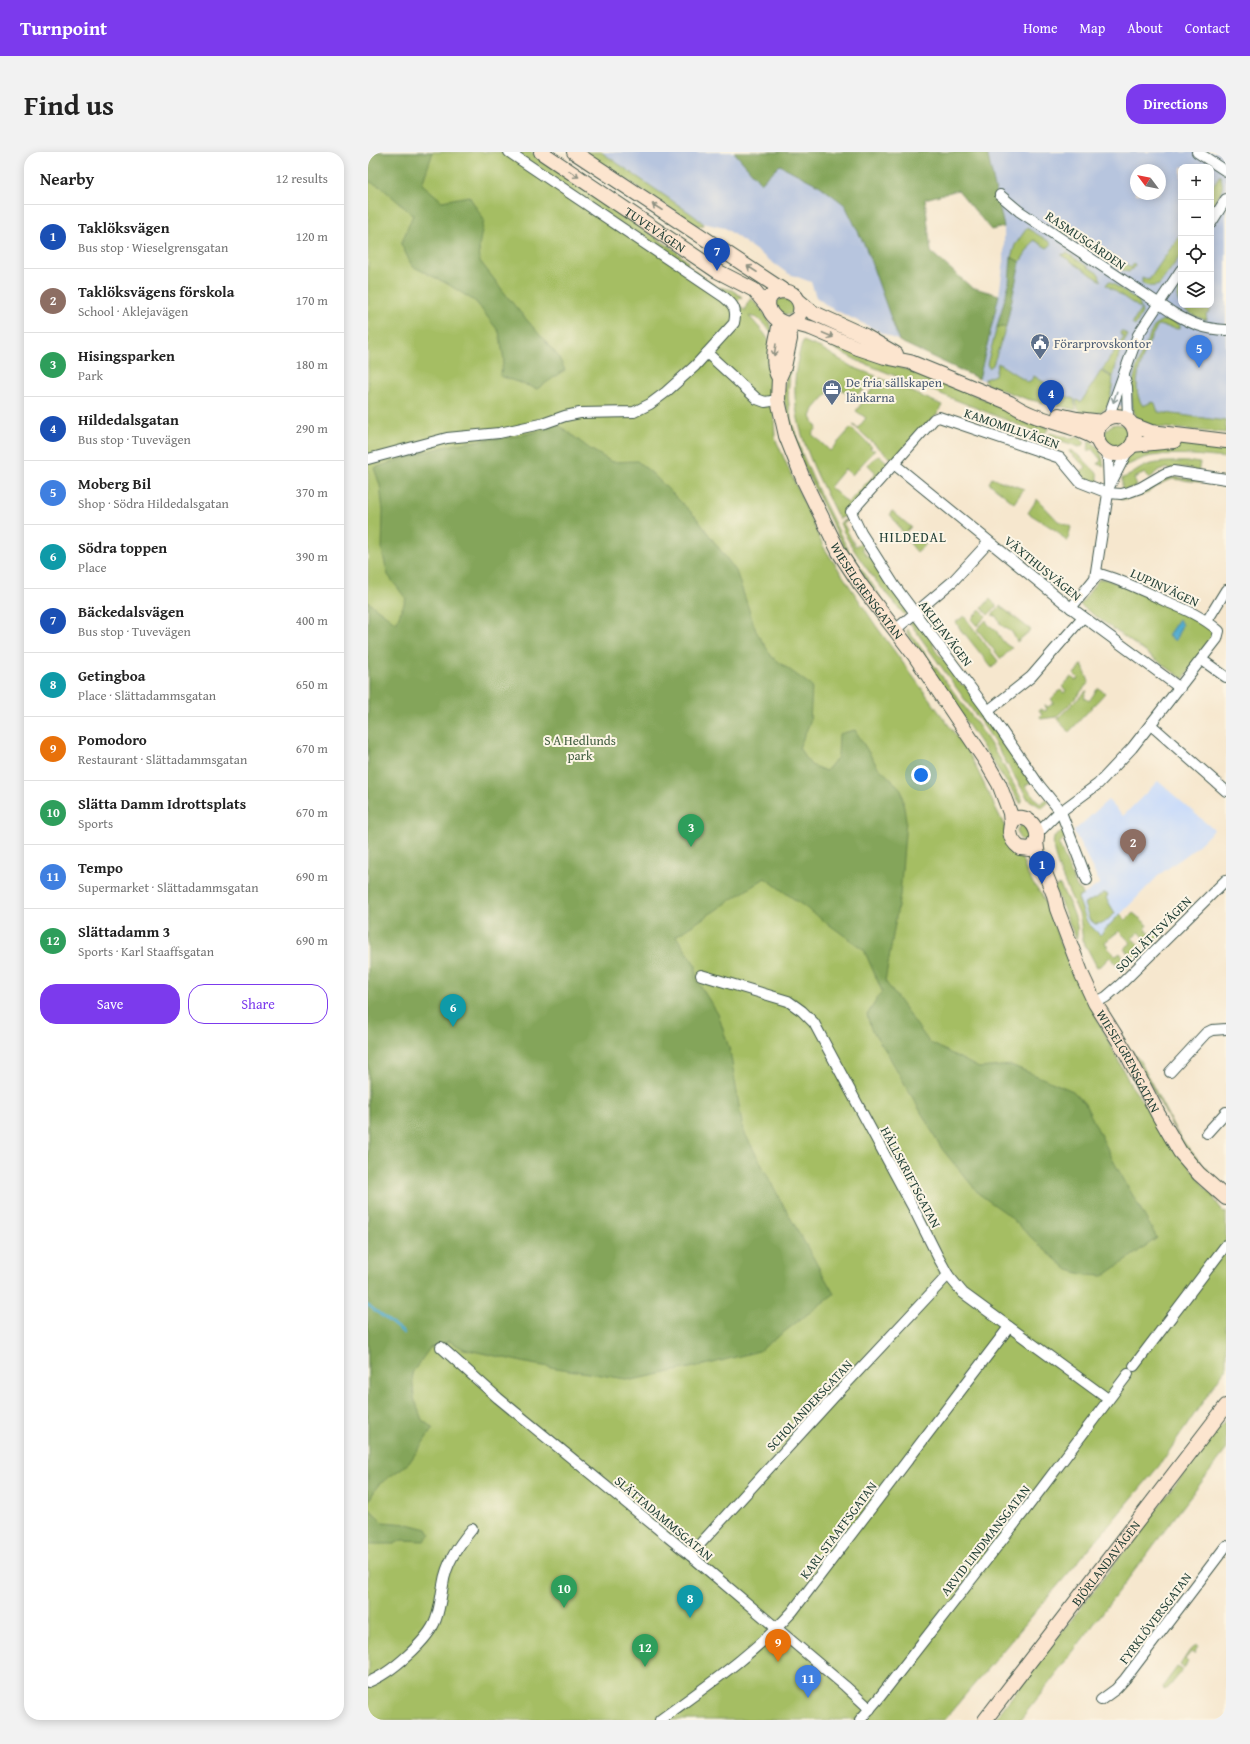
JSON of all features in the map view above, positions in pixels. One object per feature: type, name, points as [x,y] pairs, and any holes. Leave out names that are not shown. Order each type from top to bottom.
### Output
[{"type":"street","points":[[368,459],[447,438],[499,433],[545,423],[565,416],[580,413],[634,412],[650,404],[666,392],[708,353],[734,323],[736,314],[732,304],[674,262],[509,152]]},
{"type":"street","name":"TUVEVÄGEN","points":[[541,152],[717,271],[754,290],[768,307],[772,316],[787,323],[811,328],[865,350],[910,362],[1010,403],[1022,411],[1043,420],[1083,431],[1108,452],[1114,454],[1122,453],[1130,448],[1198,439]]},
{"type":"street","name":"TUVEVÄGEN","points":[[574,152],[784,291],[795,295],[800,302],[812,312],[865,336],[910,362]]},
{"type":"street","points":[[1197,152],[1226,171]]},
{"type":"street","name":"RASMUSGÅRDEN","points":[[1000,196],[1029,218],[1159,304],[1189,322],[1208,329],[1226,330]]},
{"type":"street","points":[[1214,217],[1226,199]]},
{"type":"street","points":[[1071,608],[1095,578],[1097,572],[1109,490],[1108,459],[1100,444],[1098,430],[1106,420],[1124,377],[1138,335],[1180,272]]},
{"type":"street","points":[[768,307],[768,300],[775,292],[784,291]]},
{"type":"street","points":[[787,323],[798,318],[801,308],[800,302]]},
{"type":"street","name":"WIESELGRENSGATAN","points":[[787,323],[774,359],[774,370],[779,378],[778,400],[788,442],[804,481],[839,552],[860,584],[928,676],[985,760],[999,784],[1010,813],[1010,831],[1012,838],[1017,846],[1023,849],[1049,898],[1057,909]]},
{"type":"street","points":[[708,353],[757,399],[765,402],[778,400]]},
{"type":"street","points":[[1109,490],[1130,448],[1135,434],[1130,423],[1127,387],[1124,377]]},
{"type":"street","name":"TUVEVÄGEN","points":[[1010,403],[1077,419],[1106,420],[1118,416],[1151,432],[1198,439],[1226,441]]},
{"type":"street","name":"AKLEJAVÄGEN","points":[[940,416],[934,419],[851,512],[861,533],[892,582],[988,711],[1058,813],[1087,880]]},
{"type":"street","name":"KAMOMILLVÄGEN","points":[[940,416],[1060,458],[1080,482],[1121,494],[1140,488],[1164,474],[1173,471],[1226,479]]},
{"type":"street","name":"VÄXTHUSVÄGEN","points":[[894,464],[1071,608],[1180,688]]},
{"type":"street","points":[[895,630],[953,581],[989,542]]},
{"type":"street","name":"LUPINVÄGEN","points":[[1097,572],[1124,582],[1207,621],[1219,631],[1217,639],[1202,660]]},
{"type":"street","points":[[1207,621],[1226,590]]},
{"type":"street","points":[[988,711],[1031,677],[1083,617]]},
{"type":"street","points":[[1032,829],[1058,813],[1098,784],[1133,747],[1202,660],[1226,677]]},
{"type":"street","points":[[1151,725],[1226,791]]},
{"type":"street","name":"WIESELGRENSGATAN","points":[[999,784],[1007,792],[1032,829],[1038,856],[1054,895],[1057,909],[1095,1003],[1127,1054],[1158,1114],[1180,1152],[1199,1174],[1226,1198]]},
{"type":"street","points":[[1011,824],[1017,818],[1032,829]]},
{"type":"street","points":[[1023,849],[1030,849],[1032,829]]},
{"type":"street","name":"SOLSLÄTTSVÄGEN","points":[[1095,1003],[1106,997],[1121,984],[1226,880]]},
{"type":"street","name":"HÄLLSKRIFTSGATAN","points":[[701,974],[788,1001],[811,1019],[832,1055],[948,1275],[963,1293],[1108,1400]]},
{"type":"street","points":[[1170,1072],[1206,1033],[1212,1030],[1226,1029]]},
{"type":"street","points":[[1207,1133],[1226,1112]]},
{"type":"street","name":"ARVID LINDMANSGATAN","points":[[860,1720],[1023,1513],[1226,1245]]},
{"type":"street","name":"SCHOLANDERSGATAN","points":[[690,1555],[833,1398],[948,1275]]},
{"type":"street","name":"KARL STAAFFSGATAN","points":[[660,1720],[710,1684],[776,1629],[792,1612],[1009,1328]]},
{"type":"street","name":"SLÄTTADAMMSGATAN","points":[[441,1347],[498,1398],[690,1555],[845,1686],[870,1709]]},
{"type":"street","name":"BJÖRLANDAVÄGEN","points":[[985,1720],[1226,1406]]},
{"type":"street","points":[[368,1682],[385,1674],[405,1657],[430,1632],[436,1619],[444,1579],[450,1560],[459,1545],[472,1529]]},
{"type":"street","name":"FYRKLÖVERSGATAN","points":[[1101,1700],[1125,1679],[1226,1546]]},
{"type":"shaded area","points":[[601,152],[734,152],[761,183],[780,165],[820,186],[845,205],[866,248],[899,341],[829,307],[816,297],[811,282],[787,273],[725,228],[703,223]]},
{"type":"shaded area","points":[[987,152],[1226,152],[1226,426],[1106,404],[1099,409],[1067,403],[979,379],[999,295],[1004,260],[1004,227]]},
{"type":"shaded area","points":[[1158,781],[1214,830],[1192,851],[1160,874],[1100,935],[1087,922],[1078,898],[1100,884],[1074,831],[1108,800],[1123,816]]},
{"type":"green space","points":[[368,152],[531,152],[676,251],[688,262],[686,265],[729,296],[719,287],[732,290],[742,297],[737,302],[745,311],[751,298],[761,310],[768,319],[773,333],[757,318],[749,316],[771,343],[775,438],[823,546],[876,626],[969,753],[1018,854],[1022,859],[1027,874],[1042,895],[1065,953],[1130,1084],[1207,1190],[1226,1205],[1212,1196],[1224,1213],[1226,1212],[1226,1368],[1159,1466],[944,1720],[368,1720]]},
{"type":"green space","points":[[368,152],[433,152],[422,184],[442,201],[469,196],[484,220],[479,246],[480,261],[514,305],[558,356],[565,370],[537,389],[500,376],[504,360],[499,332],[476,302],[446,283],[412,266],[401,244],[413,215],[381,187],[368,181]]},
{"type":"green space","points":[[584,152],[601,152],[693,215],[704,225],[697,226]]},
{"type":"green space","points":[[734,152],[987,152],[1004,227],[991,230],[958,190],[925,199],[931,252],[971,287],[999,295],[979,379],[899,341],[866,248],[845,205],[820,186],[780,165],[761,183]]},
{"type":"green space","points":[[1220,175],[1222,180],[1222,189],[1214,204],[1214,200],[1214,184]]},
{"type":"green space","points":[[1058,220],[1131,268],[1134,263],[1135,266],[1129,272],[1124,271],[1059,230],[1056,225]]},
{"type":"green space","points":[[1027,228],[1050,242],[1051,245],[1047,248],[1034,240],[1020,262],[1011,257],[1015,245]]},
{"type":"green space","points":[[1178,237],[1178,259],[1159,285],[1146,285],[1142,283],[1142,277],[1149,280]]},
{"type":"green space","points":[[1067,253],[1099,274],[1101,281],[1061,255]]},
{"type":"green space","points":[[1011,257],[1020,262],[1006,327],[997,327],[1009,283]]},
{"type":"green space","points":[[1109,281],[1139,301],[1141,309],[1106,285]]},
{"type":"green space","points":[[781,298],[792,304],[794,309],[790,315],[782,313],[777,307],[776,302]]},
{"type":"green space","points":[[1184,308],[1207,308],[1211,310],[1206,315],[1207,320],[1194,316]]},
{"type":"green space","points":[[1141,309],[1142,313],[1135,326],[1132,324]]},
{"type":"green space","points":[[1163,320],[1172,321],[1180,325],[1180,328],[1178,329],[1158,325],[1149,343],[1140,365],[1138,377],[1137,388],[1139,398],[1143,406],[1152,402],[1155,403],[1158,412],[1226,421],[1226,433],[1157,427],[1138,420],[1136,417],[1132,395],[1133,383],[1139,359],[1154,327],[1157,323]]},
{"type":"green space","points":[[997,327],[1006,327],[993,365],[989,368],[987,364]]},
{"type":"green space","points":[[1121,331],[1128,335],[1120,350],[1113,377],[1102,370],[1124,337],[1120,334]]},
{"type":"green space","points":[[812,335],[877,360],[940,381],[1006,408],[1034,423],[1049,428],[1044,434],[1039,433],[858,361],[811,336]]},
{"type":"green space","points":[[803,341],[821,348],[852,367],[876,376],[867,386],[865,385],[863,388],[864,390],[857,395],[852,391],[848,394],[840,388],[836,392],[832,388],[814,409],[811,417],[817,428],[812,434],[830,451],[851,428],[872,447],[870,448],[872,450],[875,450],[852,475],[845,469],[830,487],[848,503],[876,473],[868,465],[876,457],[880,456],[888,463],[848,515],[839,519],[809,455],[797,411],[795,388],[797,365]]},
{"type":"green space","points":[[791,345],[788,396],[791,420],[802,454],[848,550],[889,608],[870,585],[845,550],[797,453],[783,397]]},
{"type":"green space","points":[[998,363],[1029,383],[1034,376],[1058,391],[1060,394],[1074,399],[1076,410],[1027,399],[988,385],[985,382],[985,379],[995,375]]},
{"type":"green space","points":[[1101,371],[1113,378],[1107,407],[1097,413],[1084,413],[1078,408],[1076,400],[1081,402]]},
{"type":"green space","points":[[880,378],[942,405],[938,413],[893,459],[853,425],[858,428],[866,418],[856,411]]},
{"type":"green space","name":"S A Hedlunds park","points":[[556,423],[590,449],[612,462],[637,461],[653,474],[695,516],[736,571],[756,631],[772,657],[812,686],[810,722],[799,748],[811,765],[826,771],[838,757],[839,734],[855,730],[877,766],[901,789],[906,820],[900,895],[885,981],[929,1042],[979,1068],[1011,1065],[1073,1091],[1085,1104],[1115,1164],[1157,1238],[1103,1276],[1086,1275],[1068,1270],[1039,1245],[1006,1213],[979,1194],[942,1149],[886,1051],[871,1029],[867,1015],[882,991],[864,950],[765,878],[676,936],[696,966],[696,979],[718,1014],[730,1051],[743,1130],[782,1203],[834,1294],[759,1351],[713,1363],[632,1380],[531,1364],[464,1349],[449,1341],[430,1348],[412,1373],[414,1398],[422,1420],[433,1428],[409,1463],[378,1485],[368,1502],[368,602],[396,623],[406,599],[388,575],[382,551],[383,511],[380,485],[374,468],[421,453],[457,444],[536,432]]},
{"type":"green space","points":[[1117,424],[1126,427],[1129,436],[1126,445],[1117,448],[1108,445],[1105,436],[1108,427]]},
{"type":"green space","points":[[1050,433],[1073,439],[1074,437],[1081,438],[1085,443],[1079,447],[1048,436]]},
{"type":"green space","points":[[1089,440],[1100,451],[1104,467],[1098,464],[1101,460],[1092,449],[1088,452]]},
{"type":"green space","points":[[1171,443],[1200,444],[1226,448],[1226,458],[1170,454],[1147,457],[1122,467],[1130,454],[1136,450]]},
{"type":"green space","points":[[1070,450],[1081,457],[1098,474],[1098,485],[1078,475],[1086,467],[1069,452]]},
{"type":"green space","points":[[1164,462],[1200,463],[1198,472],[1193,471],[1193,469],[1180,467],[1169,470],[1167,468],[1156,472],[1149,479],[1145,473],[1134,478],[1137,486],[1122,491],[1122,478],[1129,476],[1144,466]]},
{"type":"green space","points":[[1171,477],[1226,482],[1226,485],[1173,479],[1164,482],[1143,495],[1121,500],[1121,498],[1146,491],[1159,482]]},
{"type":"green space","points":[[992,478],[1024,489],[1014,503],[989,483]]},
{"type":"green space","points":[[1037,499],[1058,521],[1071,527],[1067,542],[1057,531],[1028,513]]},
{"type":"green space","points":[[892,511],[911,527],[904,534],[890,514]]},
{"type":"green space","points":[[849,518],[843,523],[855,546],[863,543],[862,549],[867,556],[871,557],[884,581],[888,583],[907,610],[905,615],[887,595],[851,546],[840,523]]},
{"type":"green space","points":[[917,532],[929,541],[917,552],[908,541]]},
{"type":"green space","points":[[1099,579],[1105,579],[1146,594],[1213,629],[1214,635],[1183,679],[1080,605]]},
{"type":"green space","points":[[990,599],[997,606],[988,615],[982,608]]},
{"type":"green space","points":[[1000,606],[1031,630],[1017,642],[1012,632],[1001,625],[996,616],[992,615]]},
{"type":"green space","points":[[980,610],[986,616],[977,626],[971,619]]},
{"type":"green space","points":[[964,616],[998,661],[992,668],[965,634],[963,634],[956,622]]},
{"type":"green space","points":[[986,620],[988,624],[996,630],[1003,641],[1012,648],[1001,659],[977,629]]},
{"type":"green space","points":[[913,621],[916,622],[933,642],[937,653],[949,664],[952,668],[952,673],[962,685],[965,685],[1000,733],[999,737],[1008,751],[1015,755],[1015,759],[1023,772],[1028,774],[1032,781],[1025,786],[1040,804],[1047,799],[1049,802],[1042,808],[1028,799],[988,732],[910,623]]},
{"type":"green space","points":[[907,629],[978,725],[1000,759],[1022,800],[1021,804],[907,633]]},
{"type":"green space","points":[[1082,664],[1089,682],[1072,702],[1056,717],[1041,719],[1040,717],[1042,714],[1039,710],[1047,710],[1045,705],[1048,707],[1054,703],[1051,699],[1060,690],[1064,693],[1066,690],[1062,687],[1071,677],[1076,680],[1078,678],[1074,674]]},
{"type":"green space","points":[[1098,688],[1105,693],[1069,732],[1057,719],[1086,691],[1084,697],[1089,701]]},
{"type":"green space","points":[[1021,825],[1026,827],[1029,833],[1030,839],[1027,842],[1019,838],[1017,829]]},
{"type":"green space","points":[[1063,831],[1066,836],[1059,844],[1077,888],[1081,890],[1083,895],[1078,898],[1087,922],[1100,935],[1120,914],[1126,920],[1133,913],[1148,925],[1145,929],[1152,935],[1157,931],[1161,935],[1151,944],[1139,932],[1132,938],[1145,951],[1137,960],[1124,949],[1131,943],[1119,931],[1105,942],[1108,948],[1116,956],[1120,953],[1129,966],[1123,971],[1110,957],[1102,965],[1097,967],[1087,948],[1085,947],[1079,914],[1062,876],[1053,845],[1056,835]]},
{"type":"green space","points":[[1060,885],[1070,904],[1075,919],[1077,926],[1076,939],[1054,887]]},
{"type":"green space","points":[[1105,893],[1108,895],[1106,898],[1115,913],[1104,923],[1095,924],[1089,919],[1084,904]]},
{"type":"green space","points":[[1132,1051],[1140,1061],[1176,1131],[1209,1172],[1225,1187],[1221,1187],[1205,1172],[1182,1144]]},
{"type":"green space","points":[[1226,1419],[1226,1450],[1040,1695],[1020,1720],[994,1720]]},
{"type":"green space","points":[[368,1507],[382,1522],[408,1524],[427,1529],[430,1534],[424,1541],[402,1540],[394,1544],[368,1544]]},
{"type":"green space","points":[[1196,1645],[1198,1646],[1194,1654],[1191,1652],[1185,1659],[1188,1662],[1184,1668],[1180,1665],[1190,1650]]},
{"type":"green space","points":[[1177,1667],[1183,1670],[1168,1688],[1164,1690],[1163,1686]]},
{"type":"water","points":[[1179,619],[1182,625],[1175,641],[1168,635]]},
{"type":"waterway","points":[[368,1305],[404,1333]]},
{"type":"place","name":"Bäckedalsvägen","points":[[717,271]]},
{"type":"place","name":"Förarprovskontor","points":[[1040,360]]},
{"type":"place","name":"Moberg Bil","points":[[1199,368]]},
{"type":"place","name":"De fria sällskapen länkarna","points":[[832,406]]},
{"type":"place","name":"Hildedalsgatan","points":[[1051,413]]},
{"type":"place","name":"Hisingsparken","points":[[691,847]]},
{"type":"place","name":"Taklöksvägens förskola","points":[[1133,862]]},
{"type":"place","name":"Taklöksvägen","points":[[1042,884]]},
{"type":"place","name":"Södra toppen","points":[[453,1027]]},
{"type":"place","name":"Slätta Damm Idrottsplats","points":[[564,1608]]},
{"type":"place","name":"Getingboa","points":[[690,1618]]},
{"type":"place","name":"Pomodoro","points":[[778,1662]]},
{"type":"place","name":"Slättadamm 3","points":[[645,1667]]},
{"type":"place","name":"Tempo","points":[[808,1698]]},
{"type":"district","name":"HILDEDAL","points":[[913,537]]}]
